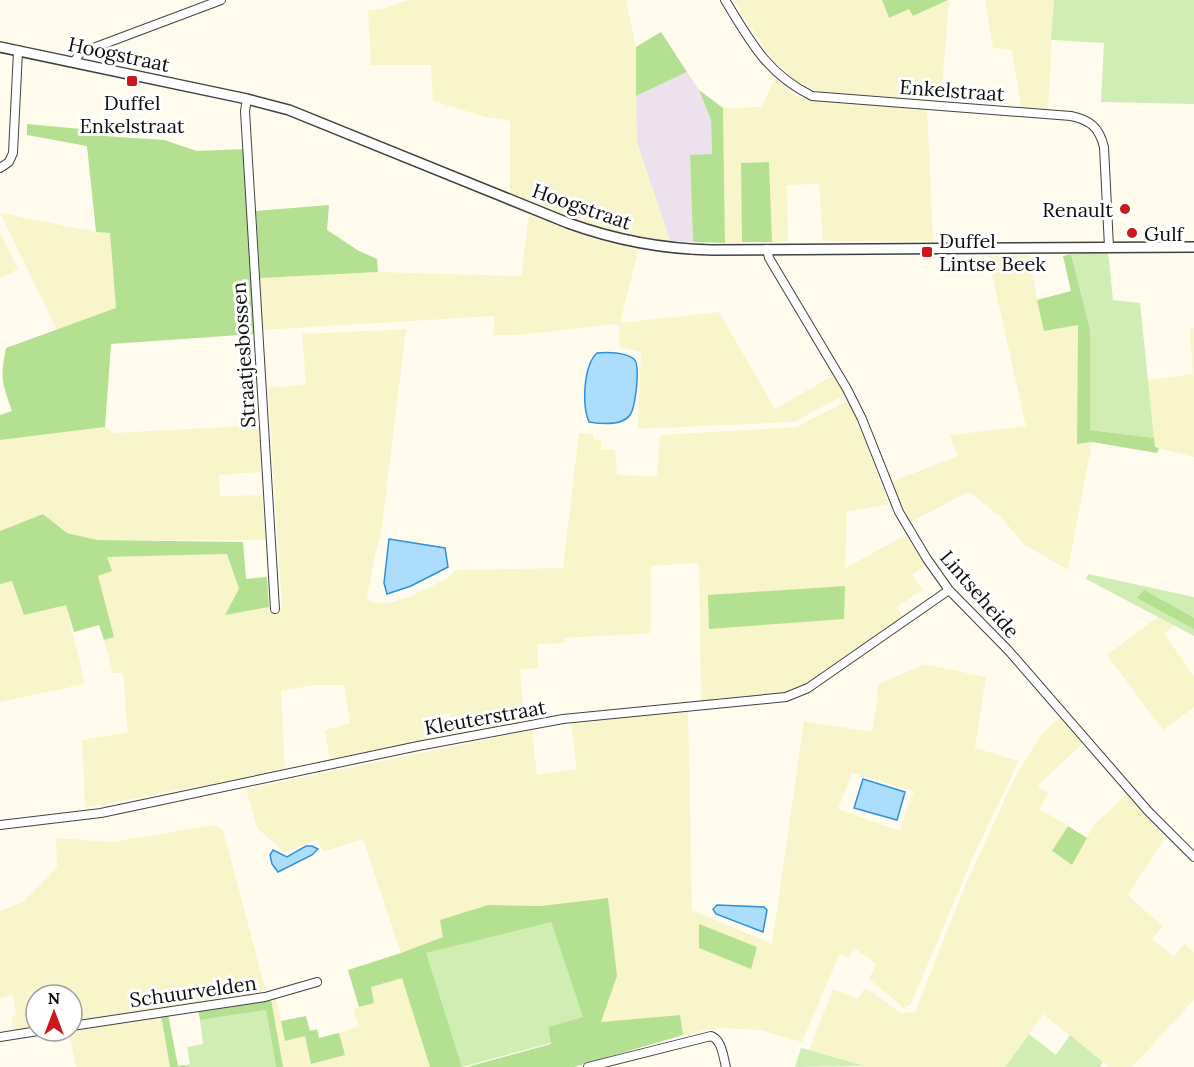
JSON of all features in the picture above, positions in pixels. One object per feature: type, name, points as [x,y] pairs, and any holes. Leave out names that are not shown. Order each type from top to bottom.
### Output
[{"type":"street","points":[[74,62],[80,53],[221,0]]},
{"type":"street","name":"Enkelstraat","points":[[725,0],[760,56],[784,81],[812,96],[1071,116],[1084,119],[1096,127],[1104,147],[1109,247]]},
{"type":"street","name":"Hoogstraat","points":[[0,47],[248,99],[289,110],[593,232],[637,243],[672,248],[767,249],[1194,247]]},
{"type":"street","points":[[0,168],[9,162],[13,153],[18,51]]},
{"type":"street","name":"Straatjesbossen","points":[[248,99],[245,111],[275,609]]},
{"type":"street","name":"Lintseheide","points":[[767,249],[769,258],[862,418],[899,512],[949,590],[1002,643],[1148,811],[1194,857]]},
{"type":"street","name":"Kleuterstraat","points":[[0,824],[101,813],[417,746],[563,719],[786,697],[808,688],[949,590]]},
{"type":"street","name":"Schuurvelden","points":[[84,1024],[265,997],[317,982]]},
{"type":"street","points":[[0,1037],[24,1033]]},
{"type":"street","points":[[588,1067],[711,1036],[720,1043],[726,1067]]},
{"type":"shaded area","points":[[408,0],[626,0],[636,47],[637,143],[670,241],[595,226],[510,193],[510,121],[485,117],[433,101],[431,65],[371,65],[368,10],[383,9]]},
{"type":"shaded area","points":[[733,0],[882,0],[889,18],[909,9],[913,16],[949,0],[941,100],[820,92],[794,80],[770,56]]},
{"type":"shaded area","points":[[985,0],[1054,0],[1048,110],[1021,107],[1012,50],[993,48]]},
{"type":"shaded area","points":[[687,72],[699,90],[711,120],[712,155],[690,156],[693,242],[670,241],[637,143],[636,130],[636,96]]},
{"type":"shaded area","points":[[774,79],[795,95],[820,101],[927,109],[933,241],[823,241],[819,184],[787,185],[788,241],[772,242],[769,162],[741,163],[742,242],[725,243],[723,108],[762,107]]},
{"type":"shaded area","points":[[0,213],[110,233],[116,309],[57,330]]},
{"type":"shaded area","points":[[529,215],[591,238],[639,248],[620,323],[719,312],[775,409],[834,375],[845,395],[794,422],[638,429],[641,352],[619,347],[619,324],[517,335],[493,335],[495,316],[262,330],[260,278],[378,272],[521,276]]},
{"type":"shaded area","points":[[0,233],[18,269],[0,279]]},
{"type":"shaded area","points":[[1028,255],[1044,331],[1078,325],[1077,444],[1092,442],[1068,570],[1023,544],[1002,518],[969,492],[910,522],[891,482],[957,456],[950,435],[1026,426],[988,256]]},
{"type":"shaded area","points":[[1190,328],[1194,328],[1194,457],[1155,447],[1148,380],[1193,374]]},
{"type":"shaded area","points":[[406,329],[381,534],[367,597],[371,602],[390,603],[409,597],[444,580],[456,570],[563,568],[579,433],[593,434],[594,440],[601,440],[601,450],[615,450],[617,475],[657,476],[660,435],[796,427],[850,400],[889,504],[847,512],[845,568],[906,535],[925,566],[912,574],[923,590],[897,607],[903,618],[790,693],[701,702],[699,563],[651,566],[651,633],[565,638],[564,643],[537,644],[538,668],[520,670],[524,724],[453,735],[450,713],[427,719],[430,740],[330,759],[325,730],[350,723],[344,685],[314,685],[281,691],[285,770],[85,808],[82,741],[128,733],[123,673],[113,673],[104,640],[113,637],[97,575],[107,557],[227,554],[239,590],[225,614],[269,607],[282,609],[268,388],[306,384],[302,334]]},
{"type":"shaded area","points":[[259,425],[261,472],[219,475],[220,496],[262,495],[266,540],[97,540],[67,533],[43,514],[0,531],[0,440],[105,427],[114,433]]},
{"type":"shaded area","points":[[12,581],[66,605],[85,684],[0,702],[0,584]]},
{"type":"shaded area","points":[[1158,617],[1174,625],[1164,634],[1194,676],[1194,707],[1163,730],[1107,655]]},
{"type":"shaded area","points":[[924,664],[986,677],[975,748],[1019,761],[973,857],[911,1004],[904,1008],[869,979],[876,964],[854,948],[849,959],[840,953],[802,1042],[760,1030],[717,1028],[683,1035],[680,1015],[601,1022],[617,976],[607,898],[541,906],[488,905],[441,920],[443,937],[401,954],[363,839],[323,852],[318,840],[284,852],[257,828],[246,789],[532,730],[537,775],[577,769],[571,724],[688,710],[692,910],[772,944],[804,721],[867,731],[873,729],[879,684]],"holes":[[[852,773],[914,791],[900,831],[838,809]]]},
{"type":"shaded area","points":[[1061,717],[1083,743],[1038,786],[1048,794],[1040,809],[1068,826],[1052,852],[1072,865],[1093,826],[1126,794],[1165,838],[1128,895],[1163,927],[1152,939],[1174,956],[1184,944],[1194,952],[1194,1000],[1132,1067],[1110,1067],[1043,1014],[1005,1067],[863,1067],[809,1050],[833,989],[858,999],[864,989],[872,992],[901,1013],[915,1012],[967,881],[1016,775],[1043,732]]},
{"type":"shaded area","points":[[215,825],[223,830],[265,988],[259,995],[84,1020],[84,983],[24,983],[24,1029],[13,1031],[12,1017],[16,1016],[13,995],[0,998],[0,911],[23,902],[57,868],[56,838],[112,842]]},
{"type":"shaded area","points":[[402,977],[430,1067],[283,1067],[271,999],[276,997],[285,1041],[305,1036],[311,1064],[344,1055],[339,1033],[359,1026],[353,1009],[374,1003],[370,987]]},
{"type":"shaded area","points":[[161,1015],[170,1067],[76,1067],[71,1043],[84,1043],[84,1025]]},
{"type":"green space","points":[[882,0],[948,0],[913,16],[909,9],[889,18]]},
{"type":"green space","points":[[1054,0],[1194,0],[1194,104],[1101,102],[1104,43],[1051,40]]},
{"type":"green space","points":[[661,32],[687,72],[636,96],[636,47]]},
{"type":"green space","points":[[699,90],[723,108],[725,243],[693,242],[690,155],[712,154],[711,120]]},
{"type":"green space","points":[[27,124],[81,129],[105,126],[104,136],[164,140],[197,151],[243,149],[254,334],[111,344],[105,427],[0,440],[0,415],[12,411],[3,380],[6,348],[116,308],[110,233],[96,232],[87,146],[27,135]]},
{"type":"green space","points":[[769,162],[772,242],[742,242],[741,163]]},
{"type":"green space","points":[[329,205],[327,230],[359,251],[377,259],[378,272],[260,278],[256,211]]},
{"type":"green space","points":[[1108,251],[1113,300],[1140,303],[1154,438],[1090,430],[1090,329],[1071,254]]},
{"type":"green space","points":[[1071,254],[1090,329],[1090,430],[1154,438],[1155,447],[1159,448],[1157,453],[1092,442],[1077,444],[1078,325],[1044,331],[1037,300],[1071,291],[1063,256]]},
{"type":"green space","points":[[43,514],[67,533],[97,540],[243,542],[246,579],[267,577],[269,607],[225,615],[239,589],[227,554],[107,557],[112,571],[98,576],[114,637],[104,640],[99,625],[74,632],[66,605],[24,615],[12,581],[0,584],[0,531]]},
{"type":"green space","points":[[1088,574],[1194,597],[1194,636],[1086,579]]},
{"type":"green space","points":[[845,586],[844,619],[709,629],[708,595]]},
{"type":"green space","points":[[1144,590],[1194,618],[1194,629],[1137,598]]},
{"type":"green space","points":[[1068,826],[1087,838],[1072,865],[1052,851]]},
{"type":"green space","points":[[608,898],[617,976],[601,1022],[680,1015],[683,1035],[574,1067],[467,1067],[551,1044],[548,1027],[583,1017],[551,922],[426,953],[462,1067],[430,1067],[402,978],[371,987],[374,1003],[359,1007],[348,970],[443,937],[440,920],[488,905],[541,906]]},
{"type":"green space","points":[[551,922],[583,1017],[548,1027],[551,1043],[462,1067],[425,953]]},
{"type":"green space","points":[[699,924],[757,947],[751,969],[699,948]]},
{"type":"green space","points":[[271,999],[283,1067],[276,1067],[266,1010],[200,1020],[198,1009]]},
{"type":"green space","points":[[266,1010],[276,1067],[185,1067],[190,1064],[187,1047],[203,1044],[200,1020]]},
{"type":"green space","points":[[168,1014],[178,1066],[185,1065],[185,1067],[170,1067],[161,1015]]},
{"type":"green space","points":[[306,1016],[310,1031],[317,1029],[319,1038],[339,1033],[345,1055],[311,1064],[305,1036],[285,1041],[281,1021]]},
{"type":"green space","points":[[1029,1034],[1056,1055],[1070,1035],[1103,1062],[1100,1067],[1005,1067]]},
{"type":"green space","points":[[801,1048],[809,1050],[864,1066],[795,1067]]},
{"type":"water","points":[[597,353],[626,355],[634,359],[636,363],[634,404],[630,415],[617,423],[589,422],[587,415],[586,376],[592,359]]},
{"type":"water","points":[[389,539],[445,548],[448,567],[411,586],[387,594],[384,583]]},
{"type":"water","points":[[863,779],[905,792],[897,820],[854,808]]},
{"type":"water","points":[[306,846],[318,849],[312,855],[278,872],[272,864],[270,855],[273,850],[287,857]]},
{"type":"water","points":[[717,905],[764,907],[767,910],[763,932],[716,914],[713,909]]},
{"type":"place","name":"Duffel Enkelstraat","points":[[132,81]]},
{"type":"place","name":"Renault","points":[[1125,209]]},
{"type":"place","name":"Gulf","points":[[1132,233]]},
{"type":"place","name":"Duffel Lintse Beek","points":[[927,252]]}]
